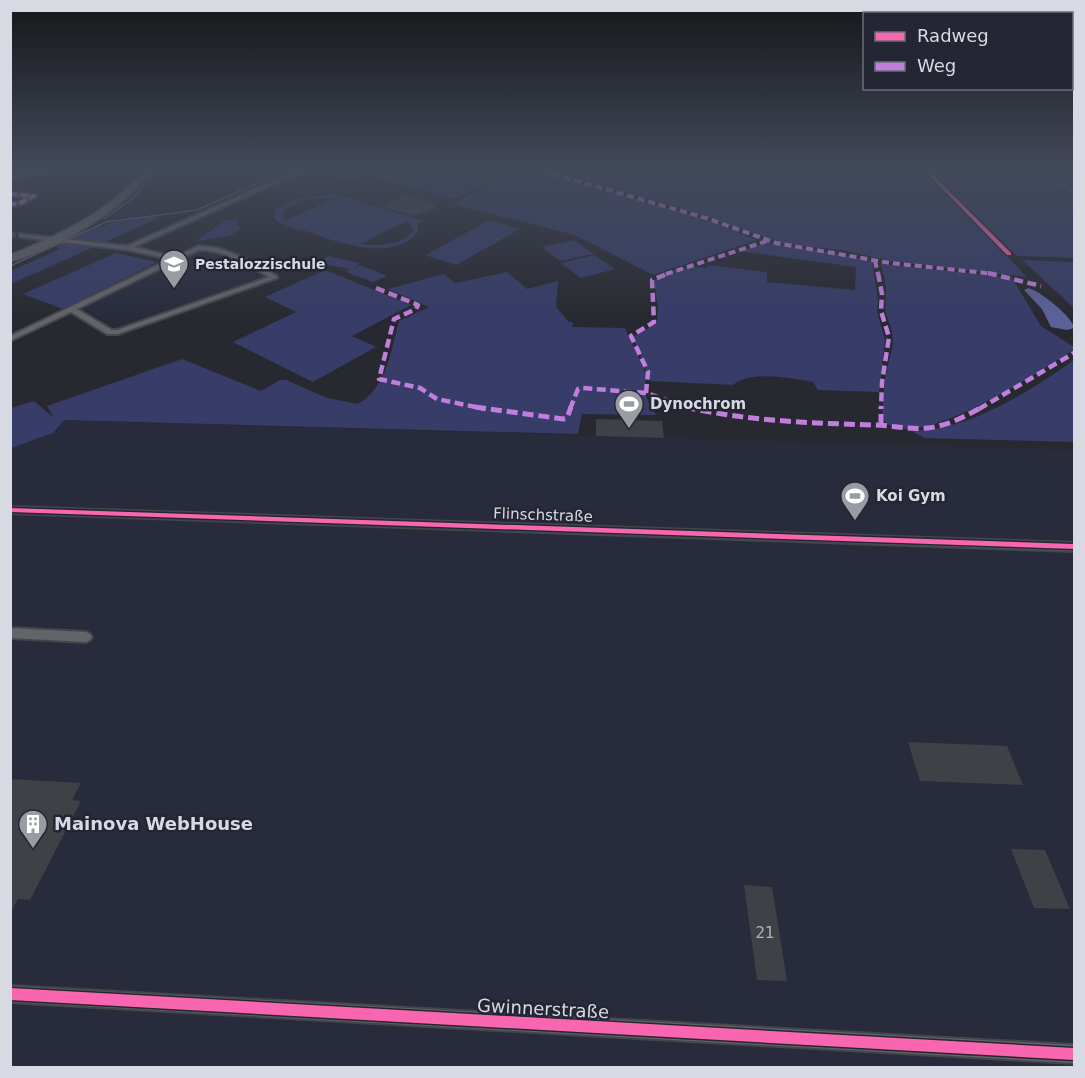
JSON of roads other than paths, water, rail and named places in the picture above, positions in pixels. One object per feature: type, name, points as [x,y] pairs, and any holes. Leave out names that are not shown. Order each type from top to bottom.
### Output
[{"type":"main road","points":[[10,259],[54,239],[89,218]]},
{"type":"street","points":[[128,248],[194,218]]},
{"type":"street","points":[[21,236],[128,248],[173,258]]},
{"type":"street","points":[[10,339],[191,249],[208,248],[239,259],[275,277],[118,332],[110,332],[71,309]]},
{"type":"street","name":"Flinschstraße","points":[[10,510],[1074,547]]},
{"type":"street","points":[[10,633],[86,637]]},
{"type":"street","name":"Gwinnerstraße","points":[[10,994],[1074,1054]]},
{"type":"tram line","points":[[10,266],[106,222],[134,218]]},
{"type":"place","name":"Pestalozzischule","points":[[174,290]]},
{"type":"place","name":"Dynochrom","points":[[629,430]]},
{"type":"place","name":"Koi Gym","points":[[855,522]]},
{"type":"place","name":"Mainova WebHouse","points":[[33,850]]}]
